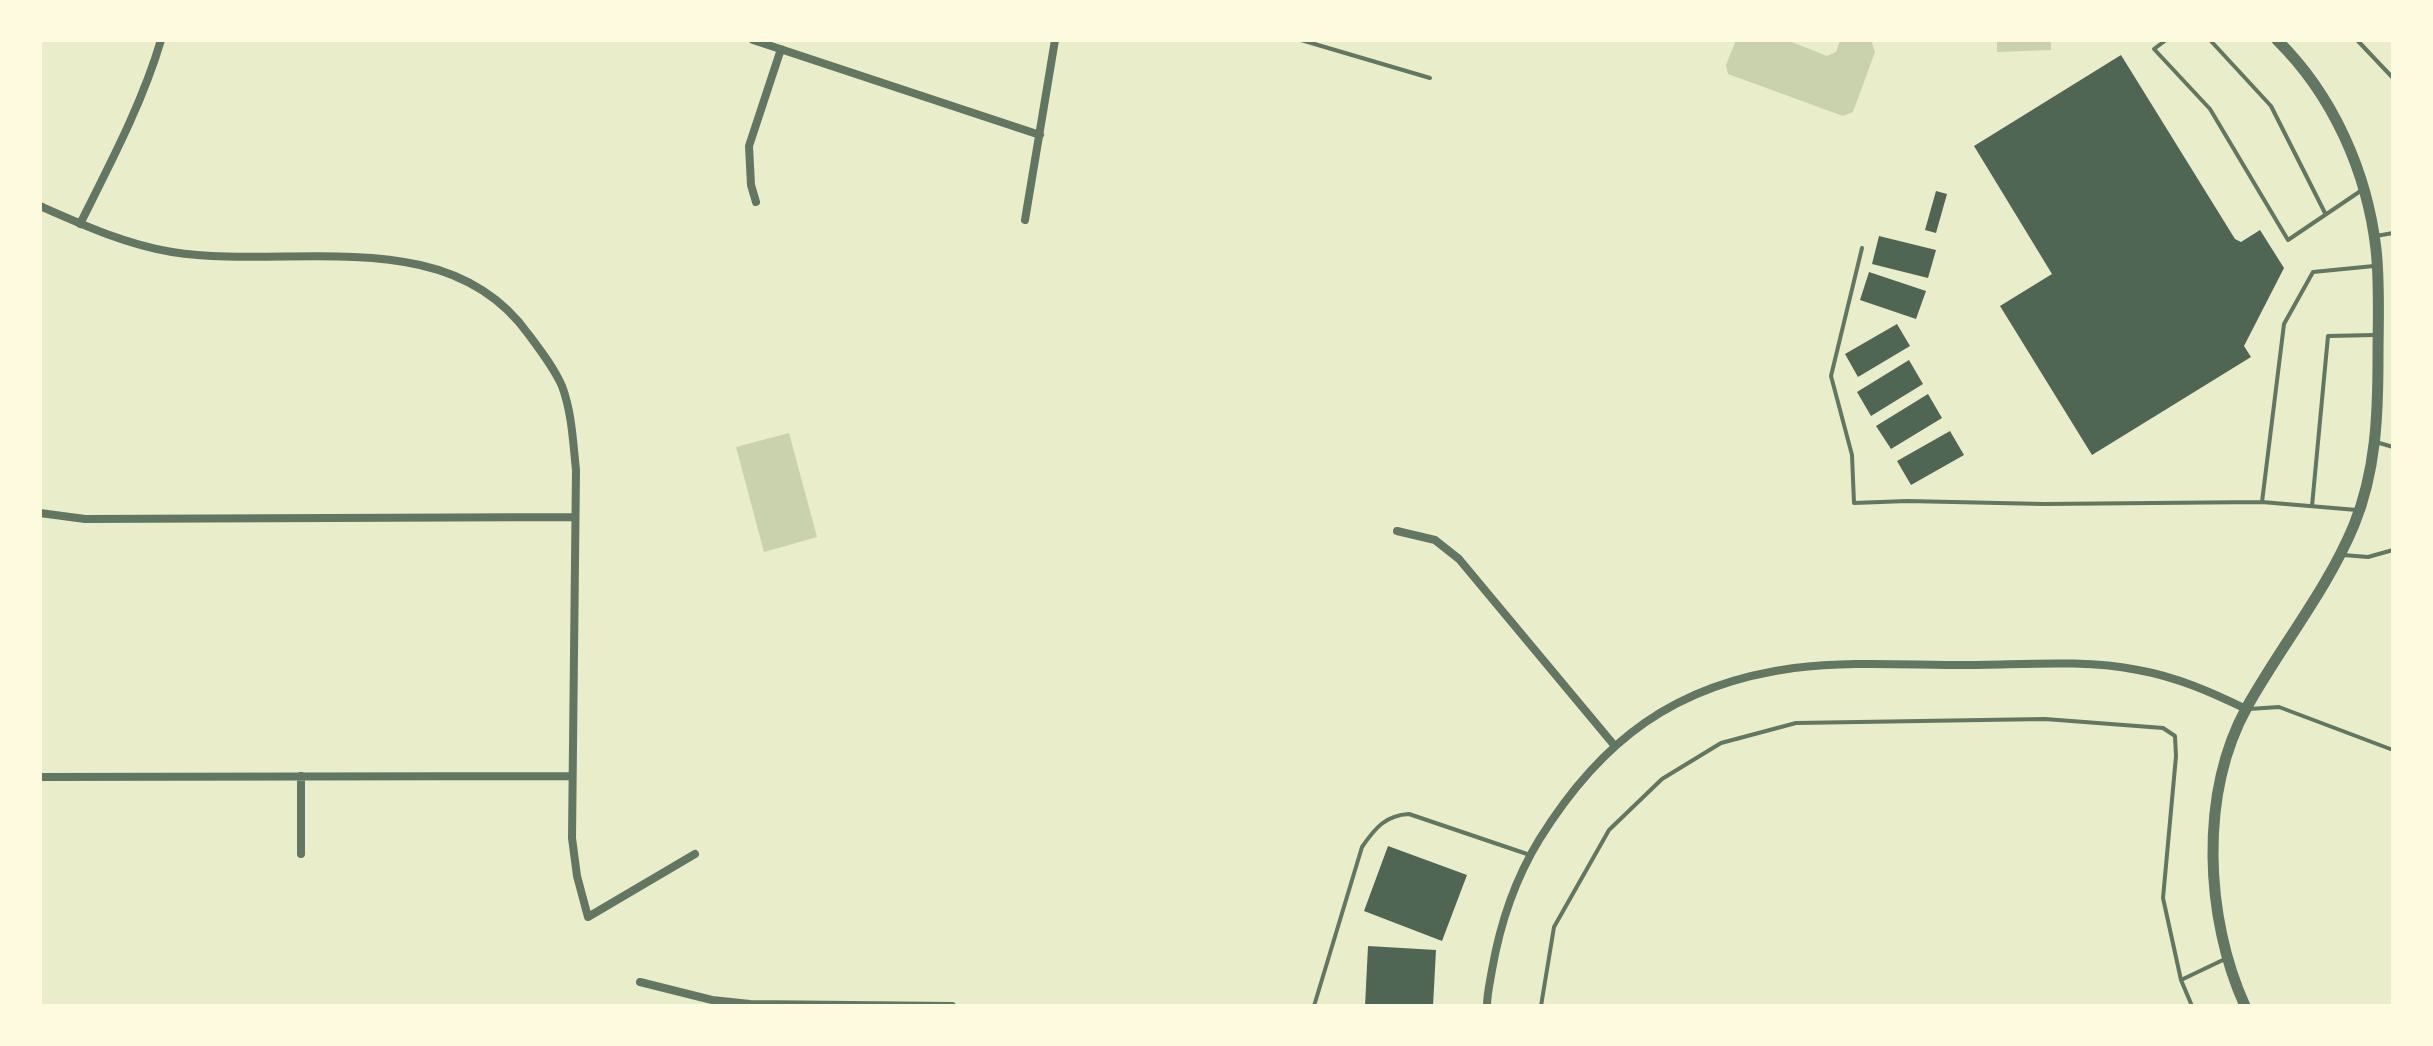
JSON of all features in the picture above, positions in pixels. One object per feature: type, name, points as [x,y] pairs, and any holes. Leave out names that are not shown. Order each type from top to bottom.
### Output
[{"type":"street","points":[[80,224],[123,140],[161,40]]},
{"type":"street","points":[[753,40],[1040,135]]},
{"type":"street","points":[[1025,220],[1055,40]]},
{"type":"street","points":[[2245,1006],[2217,916],[2213,841],[2225,767],[2246,709],[2340,554],[2359,510],[2375,442],[2377,265],[2364,189],[2347,142],[2330,108],[2309,77],[2277,40]]},
{"type":"street","points":[[756,202],[751,185],[749,146],[781,49]]},
{"type":"street","points":[[40,206],[127,241],[172,252],[395,259],[437,268],[477,285],[502,305],[523,327],[553,369],[562,387],[572,429],[576,470],[572,838],[588,917],[695,854]]},
{"type":"street","points":[[40,513],[85,519],[575,517]]},
{"type":"street","points":[[1397,531],[1435,540],[1459,559],[1614,745]]},
{"type":"street","points":[[1487,1006],[1499,933],[1513,889],[1563,800],[1614,745],[1655,715],[1723,684],[1759,674],[1833,666],[2101,665],[2174,679],[2246,709]]},
{"type":"street","points":[[301,776],[301,854]]},
{"type":"street","points":[[40,777],[572,776]]},
{"type":"street","points":[[640,982],[712,1000],[750,1004],[952,1006]]},
{"type":"lane","points":[[1301,40],[1430,78]]},
{"type":"lane","points":[[2166,40],[2154,49],[2210,109],[2288,240],[2364,189]]},
{"type":"lane","points":[[2210,40],[2271,106],[2326,213]]},
{"type":"lane","points":[[2357,40],[2393,78]]},
{"type":"lane","points":[[2374,237],[2393,233]]},
{"type":"lane","points":[[1862,248],[1831,376],[1852,455],[1854,503],[2262,502],[2359,510]]},
{"type":"lane","points":[[2262,502],[2284,324],[2313,272],[2377,265]]},
{"type":"lane","points":[[2312,506],[2328,336],[2378,335]]},
{"type":"lane","points":[[2375,442],[2393,447]]},
{"type":"lane","points":[[2340,554],[2368,557],[2393,550]]},
{"type":"lane","points":[[2246,709],[2279,707],[2393,751]]},
{"type":"lane","points":[[1541,1006],[1554,927],[1609,830],[1662,779],[1721,743],[1796,723],[2045,719],[2163,728],[2175,736],[2176,756],[2163,898],[2181,980],[2192,1006]]},
{"type":"lane","points":[[1314,1006],[1362,847],[1383,822],[1396,814],[1409,814],[1530,855]]},
{"type":"lane","points":[[2181,980],[2228,958]]},
{"type":"green space","points":[[1736,40],[1787,40],[1827,56],[1836,52],[1840,40],[1871,40],[1875,52],[1853,112],[1843,116],[1728,74],[1726,65]]},
{"type":"green space","points":[[1997,40],[2051,40],[2051,50],[1997,52]]},
{"type":"green space","points":[[789,433],[817,537],[764,552],[736,447]]},
{"type":"building","points":[[2121,55],[2235,239],[2241,242],[2260,230],[2284,268],[2244,346],[2251,357],[2092,455],[2000,306],[2052,274],[1974,146]]},
{"type":"building","points":[[1936,191],[1947,194],[1936,233],[1925,230]]},
{"type":"building","points":[[1879,236],[1936,250],[1928,278],[1872,264]]},
{"type":"building","points":[[1869,272],[1926,291],[1916,319],[1860,300]]},
{"type":"building","points":[[1897,324],[1910,346],[1858,377],[1845,354]]},
{"type":"building","points":[[1909,360],[1923,384],[1871,416],[1857,392]]},
{"type":"building","points":[[1928,394],[1942,418],[1891,449],[1876,426]]},
{"type":"building","points":[[1950,431],[1964,455],[1911,485],[1897,461]]},
{"type":"building","points":[[1388,846],[1467,875],[1442,941],[1364,911]]},
{"type":"building","points":[[1368,946],[1436,950],[1433,1006],[1365,1006]]}]
